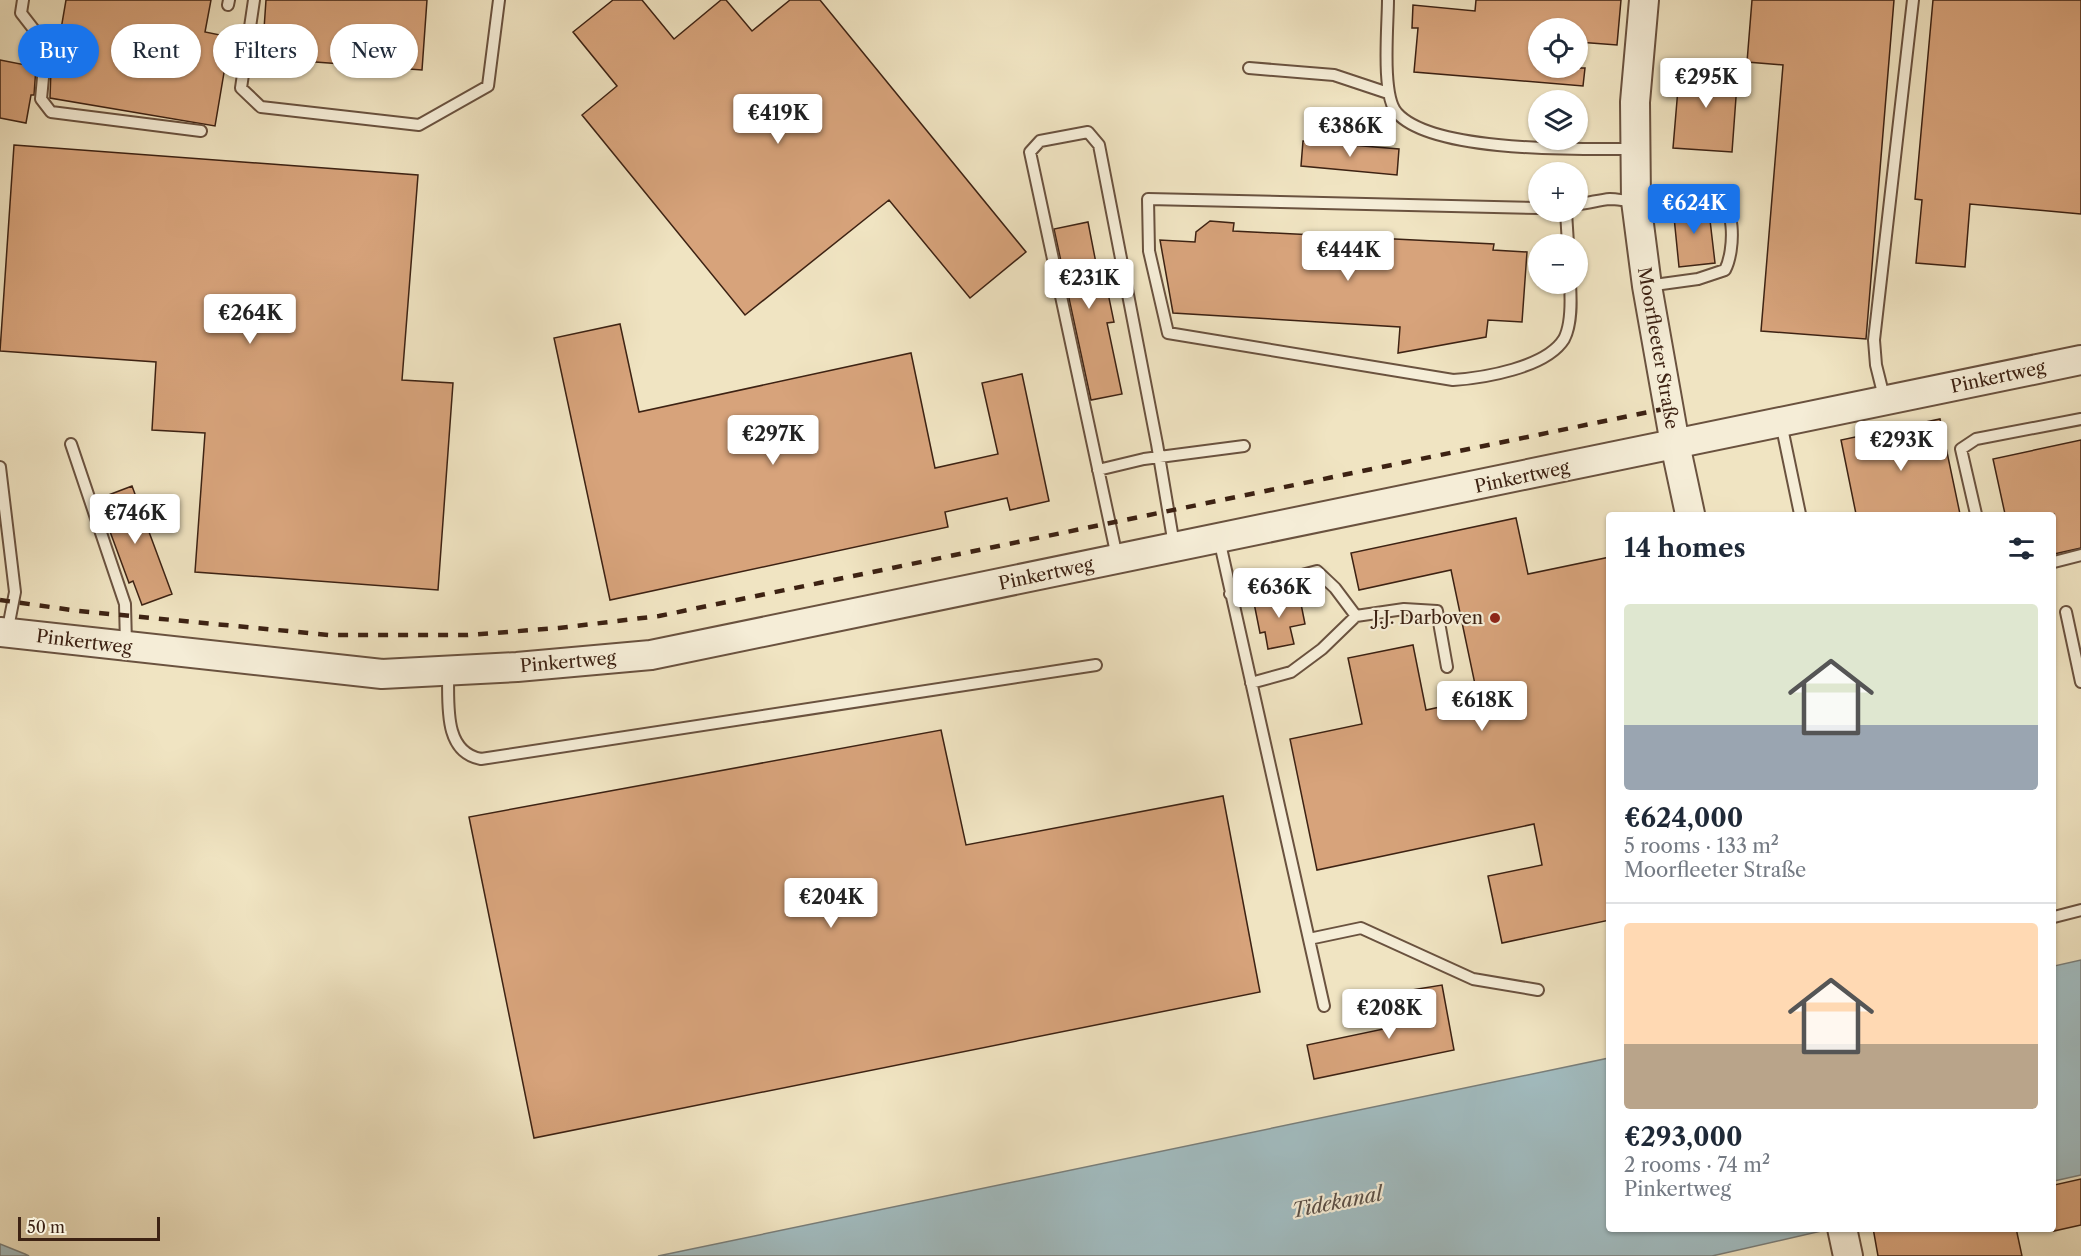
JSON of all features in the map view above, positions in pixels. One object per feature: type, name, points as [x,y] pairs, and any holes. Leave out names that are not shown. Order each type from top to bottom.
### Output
[{"type":"street","name":"Moorfleeter Straße","points":[[1644,0],[1634,148],[1636,201],[1647,286],[1690,512]]},
{"type":"street","name":"Pinkertweg","points":[[3,632],[382,674],[651,655],[2081,360]]},
{"type":"lane","points":[[23,0],[21,13],[42,40],[45,56],[41,99],[51,112],[201,131]]},
{"type":"lane","points":[[254,0],[242,88],[261,107],[419,125],[488,86],[499,0]]},
{"type":"lane","points":[[1388,0],[1388,93],[1396,113],[1425,132],[1496,145],[1546,149],[1634,148]]},
{"type":"lane","points":[[1885,401],[1876,365],[1874,340],[1913,0]]},
{"type":"lane","points":[[1249,68],[1334,75],[1388,93]]},
{"type":"lane","points":[[1117,560],[1030,152],[1040,141],[1088,132],[1099,145],[1159,457],[1174,548]]},
{"type":"lane","points":[[1588,203],[1612,199],[1636,201],[1694,192],[1712,192],[1729,207],[1731,241],[1725,270],[1698,279],[1647,286]]},
{"type":"lane","points":[[1528,208],[1148,199],[1149,251],[1168,333],[1452,380],[1487,377],[1544,357],[1564,339],[1571,307],[1570,294]]},
{"type":"lane","points":[[1976,512],[1961,449],[1976,439],[2081,419]]},
{"type":"lane","points":[[1780,422],[1800,512]]},
{"type":"lane","points":[[71,444],[125,604],[126,647]]},
{"type":"lane","points":[[1098,470],[1159,457],[1244,446]]},
{"type":"lane","points":[[0,467],[15,592],[3,632]]},
{"type":"lane","points":[[1219,539],[1324,1006]]},
{"type":"lane","points":[[2056,561],[2081,555]]},
{"type":"lane","points":[[1230,594],[1317,571],[1335,588],[1356,616]]},
{"type":"lane","points":[[1251,683],[1291,672],[1322,649],[1356,616],[1404,609],[1437,611],[1447,667]]},
{"type":"lane","points":[[2066,612],[2081,682]]},
{"type":"lane","points":[[448,670],[450,723],[454,737],[459,748],[469,757],[481,759],[1096,665]]},
{"type":"lane","points":[[2056,916],[2081,910]]},
{"type":"lane","points":[[1309,939],[1361,928],[1473,979],[1538,990]]},
{"type":"water","points":[[2081,960],[2081,1175],[2056,1181],[2056,966]]},
{"type":"water","name":"Tidekanal","points":[[1606,1059],[1606,1232],[1817,1232],[1712,1256],[658,1256]]},
{"type":"water","points":[[0,1244],[25,1254],[29,1256],[0,1256]]},
{"type":"building","points":[[66,0],[211,0],[205,32],[213,34],[213,78],[223,78],[215,126],[50,98],[51,78],[99,78],[99,24],[62,24]]},
{"type":"building","points":[[266,0],[427,0],[422,70],[418,70],[418,24],[330,24],[330,63],[318,62],[318,24],[264,24]]},
{"type":"building","points":[[613,0],[642,0],[674,39],[721,0],[726,0],[752,31],[790,0],[820,0],[1026,252],[970,298],[889,200],[745,315],[582,115],[617,86],[573,32]]},
{"type":"building","points":[[1476,0],[1621,0],[1617,45],[1588,43],[1588,18],[1528,18],[1528,78],[1584,78],[1583,86],[1414,72],[1418,28],[1412,28],[1413,5],[1475,11]]},
{"type":"building","points":[[1752,0],[1894,0],[1866,339],[1761,331],[1783,65],[1747,62]]},
{"type":"building","points":[[1933,0],[2081,0],[2081,214],[1970,204],[1965,267],[1916,263],[1922,200],[1915,199]]},
{"type":"building","points":[[0,60],[18,64],[18,78],[35,78],[34,95],[31,95],[26,123],[0,118]]},
{"type":"building","points":[[1680,65],[1738,70],[1732,152],[1673,148]]},
{"type":"building","points":[[1303,141],[1399,149],[1397,175],[1301,166]]},
{"type":"building","points":[[14,145],[418,175],[402,380],[453,383],[438,590],[195,572],[205,433],[152,430],[156,362],[0,351]]},
{"type":"building","points":[[1708,203],[1715,263],[1679,267],[1673,207]]},
{"type":"building","points":[[1210,221],[1234,223],[1233,231],[1494,244],[1493,250],[1527,252],[1522,322],[1488,320],[1486,337],[1398,353],[1400,327],[1173,313],[1160,240],[1195,242],[1196,232]]},
{"type":"building","points":[[1088,222],[1102,294],[1108,293],[1114,322],[1107,323],[1122,394],[1091,400],[1054,229]]},
{"type":"building","points":[[620,324],[639,412],[911,353],[935,468],[998,454],[982,383],[1022,374],[1049,501],[1010,510],[1007,498],[945,512],[948,527],[610,600],[554,338]]},
{"type":"building","points":[[1940,419],[1960,512],[1856,512],[1841,440]]},
{"type":"building","points":[[2081,440],[2081,548],[2056,554],[2056,512],[2005,512],[1993,459]]},
{"type":"building","points":[[132,486],[172,594],[142,605],[133,581],[129,583],[98,499]]},
{"type":"building","points":[[1516,518],[1528,574],[1606,558],[1606,921],[1502,943],[1488,876],[1542,865],[1534,824],[1317,870],[1290,739],[1362,724],[1348,658],[1413,645],[1426,710],[1472,700],[1476,689],[1451,570],[1359,590],[1351,553]]},
{"type":"building","points":[[1299,594],[1305,624],[1290,627],[1294,644],[1268,649],[1265,632],[1260,633],[1254,603]]},
{"type":"building","points":[[941,730],[966,845],[1223,796],[1260,992],[534,1138],[469,817]]},
{"type":"building","points":[[1442,985],[1454,1050],[1314,1079],[1307,1045],[1417,1022],[1411,990]]},
{"type":"building","points":[[2081,1179],[2081,1225],[2056,1231],[2056,1185]]},
{"type":"building","points":[[1874,1232],[2017,1232],[2022,1256],[1878,1256]]},
{"type":"railway","points":[[0,600],[79,611],[329,635],[467,635],[559,628],[659,616],[1668,408]]},
{"type":"place","name":"J.J. Darboven","points":[[1495,618]]}]
